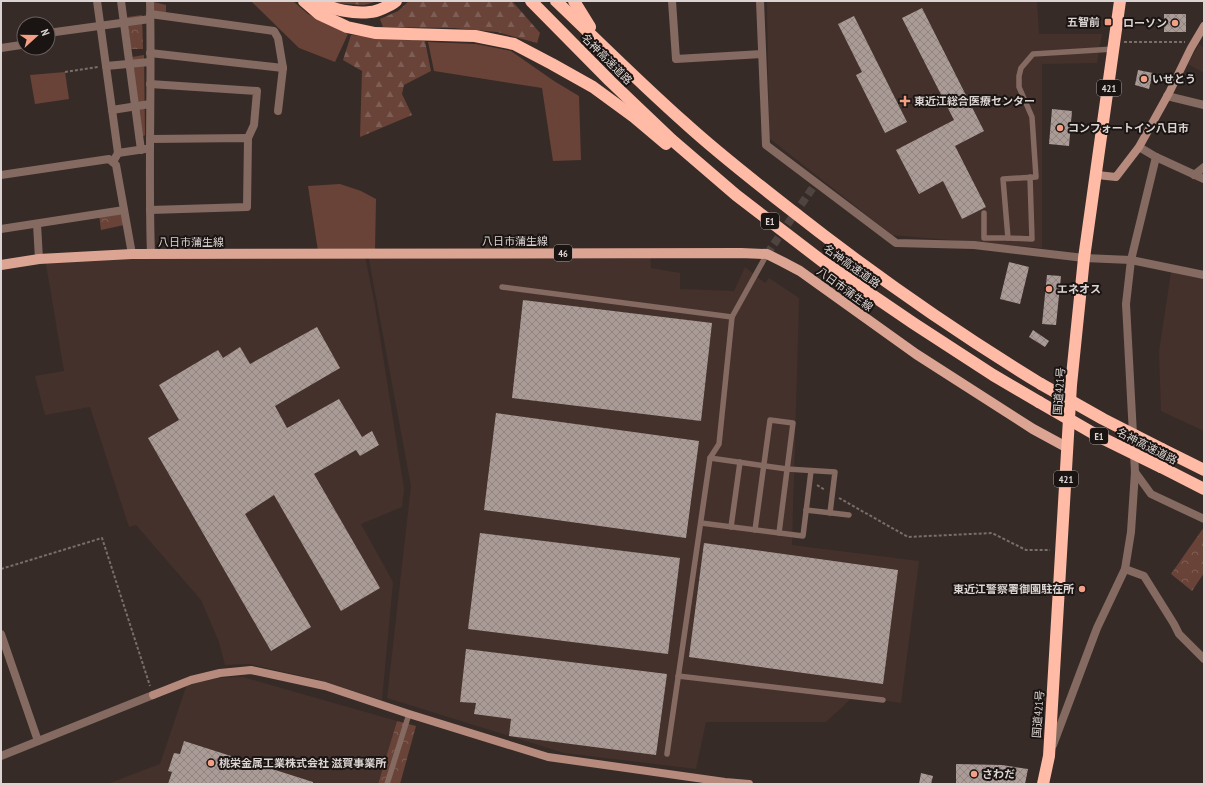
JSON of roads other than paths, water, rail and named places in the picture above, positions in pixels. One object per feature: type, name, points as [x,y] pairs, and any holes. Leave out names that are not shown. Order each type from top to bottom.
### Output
[{"type":"highway","points":[[304,1],[319,14],[347,27],[375,33],[475,36],[514,44],[593,87],[634,117],[733,200],[822,261]]},
{"type":"highway","points":[[319,1],[324,5],[349,12],[371,12],[396,1]]},
{"type":"highway","name":"名神高速道路","points":[[531,1],[610,81],[672,140],[736,195],[822,261],[993,375],[1098,436],[1204,489]]},
{"type":"highway","name":"名神高速道路","points":[[556,1],[686,124],[750,178],[835,245],[923,308],[1002,360],[1103,419],[1204,470]]},
{"type":"highway","points":[[574,1],[604,48]]},
{"type":"highway","name":"国道421号","points":[[1043,784],[1049,756],[1071,385],[1084,258],[1118,46],[1120,1]]},
{"type":"main road","name":"八日市蒲生線","points":[[1,265],[39,259],[132,254],[766,254],[800,271],[916,354],[1033,429],[1068,448]]},
{"type":"street","points":[[96,1],[118,153],[113,162]]},
{"type":"street","points":[[120,1],[141,150]]},
{"type":"street","points":[[150,1],[151,254]]},
{"type":"street","points":[[672,1],[676,59],[762,54]]},
{"type":"street","points":[[760,1],[766,145],[896,244],[974,245],[1084,258],[1131,260],[1204,275]]},
{"type":"street","points":[[56,32],[123,22],[150,16],[274,31],[278,38],[283,68],[278,111]]},
{"type":"street","points":[[1097,175],[1116,177],[1139,147],[1204,26]]},
{"type":"street","points":[[1,48],[16,46]]},
{"type":"street","points":[[150,53],[283,68]]},
{"type":"street","points":[[106,66],[150,62]]},
{"type":"street","points":[[150,84],[257,91],[254,125],[248,138],[247,207],[150,210]]},
{"type":"street","points":[[1167,96],[1204,105]]},
{"type":"street","points":[[112,110],[150,104]]},
{"type":"street","points":[[150,140],[248,138]]},
{"type":"street","points":[[1139,147],[1156,157],[1204,179]]},
{"type":"street","points":[[118,153],[150,149]]},
{"type":"street","points":[[1049,756],[1097,628],[1126,569],[1131,532],[1135,472],[1126,304],[1131,260],[1156,157]]},
{"type":"street","points":[[1,175],[109,159],[116,164],[132,254]]},
{"type":"street","points":[[1194,175],[1204,167]]},
{"type":"street","points":[[1,229],[124,210]]},
{"type":"street","points":[[37,224],[39,259]]},
{"type":"street","points":[[1135,472],[1151,494],[1204,519]]},
{"type":"street","points":[[1126,569],[1144,576],[1179,634],[1204,659]]},
{"type":"street","points":[[1,634],[38,741]]},
{"type":"street","points":[[1,756],[191,680],[220,673],[251,670],[325,686],[548,757],[725,782],[749,784]]},
{"type":"lane","points":[[1008,238],[1003,179],[1036,177],[1032,117],[1019,87],[1021,68],[1033,54],[1118,46]]},
{"type":"lane","points":[[984,213],[984,238],[1032,239],[1030,177]]},
{"type":"lane","points":[[667,754],[710,458],[718,444],[732,317],[766,254]]},
{"type":"lane","points":[[502,287],[732,317]]},
{"type":"lane","points":[[755,530],[770,420],[793,423],[779,533]]},
{"type":"lane","points":[[710,458],[787,469],[835,472],[830,513]]},
{"type":"lane","points":[[731,527],[740,462]]},
{"type":"lane","points":[[700,523],[802,536],[811,471]]},
{"type":"lane","points":[[806,510],[849,515]]},
{"type":"lane","points":[[678,676],[882,700]]},
{"type":"lane","points":[[387,784],[409,714]]},
{"type":"tunnel","points":[[767,254],[816,183]]},
{"type":"place","name":"五智前","points":[[1108,22]]},
{"type":"place","name":"ローソン","points":[[1175,23]]},
{"type":"place","name":"いせとう","points":[[1144,79]]},
{"type":"place","name":"東近江総合医療センター","points":[[905,101]]},
{"type":"place","name":"コンフォートイン八日市","points":[[1060,128]]},
{"type":"place","name":"エネオス","points":[[1049,289]]},
{"type":"place","name":"東近江警察署御園駐在所","points":[[1082,589]]},
{"type":"place","name":"桃栄金属工業株式会社 滋賀事業所","points":[[211,763]]},
{"type":"place","name":"さわだ","points":[[974,774]]}]
